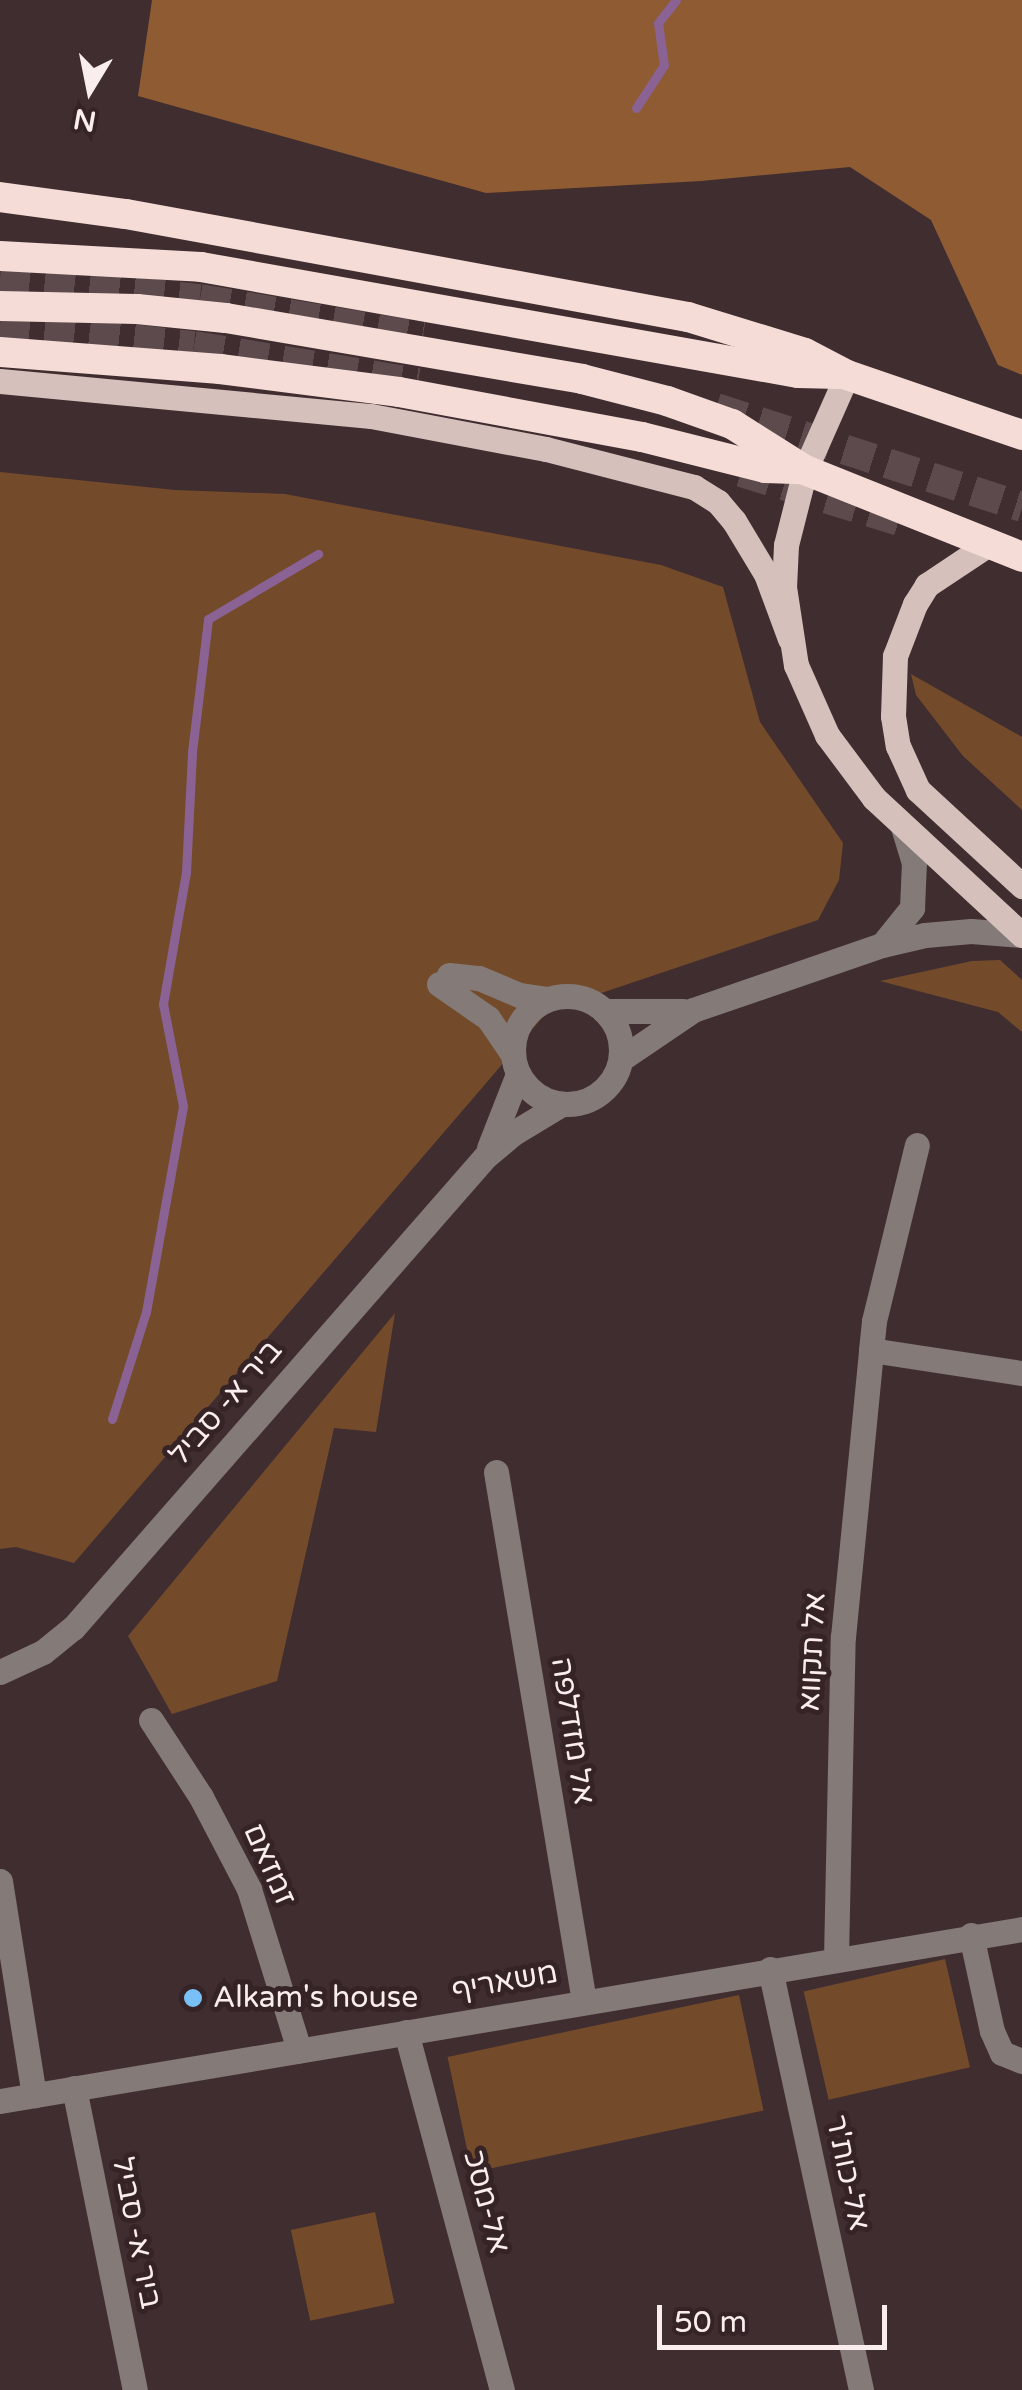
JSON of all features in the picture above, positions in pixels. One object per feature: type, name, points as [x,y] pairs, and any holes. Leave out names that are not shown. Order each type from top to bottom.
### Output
[{"type":"highway","points":[[0,197],[126,214],[688,317],[805,353],[848,375],[1022,435]]},
{"type":"highway","points":[[0,256],[201,267],[798,373],[848,375]]},
{"type":"highway","points":[[0,306],[138,309],[226,318],[582,379],[667,401],[732,424],[804,470],[1022,557]]},
{"type":"highway","points":[[0,352],[220,368],[398,392],[642,437],[765,468],[804,470]]},
{"type":"main road","points":[[790,639],[784,587],[786,544],[804,470],[848,375]]},
{"type":"main road","points":[[0,380],[371,416],[546,449],[694,487],[718,502],[766,574],[810,701],[849,768],[903,828],[1022,935]]},
{"type":"main road","points":[[990,543],[928,584],[915,604],[895,656],[893,716],[898,746],[918,790],[1022,886]]},
{"type":"street","points":[[882,945],[912,908],[914,863],[903,828]]},
{"type":"street","points":[[604,1011],[619,1033],[621,1060],[617,1073],[600,1094],[574,1105],[560,1105],[528,1089],[488,1018],[444,979],[479,978],[519,995],[548,999],[578,997],[604,1011],[650,1014],[693,1010],[925,934],[971,931],[1022,935]]},
{"type":"street","points":[[515,1064],[521,1020],[548,999]]},
{"type":"street","points":[[621,1060],[693,1010]]},
{"type":"street","name":"ביר א- סביל","points":[[485,1157],[515,1064]]},
{"type":"street","name":"ביר א- סביל","points":[[0,1672],[44,1652],[73,1628],[485,1157],[512,1134],[560,1105]]},
{"type":"street","name":"אל תקווא","points":[[836,1958],[844,1637],[871,1350],[874,1321],[917,1145]]},
{"type":"street","points":[[871,1350],[1022,1373]]},
{"type":"street","name":"אל מזדלפה","points":[[496,1472],[584,2001]]},
{"type":"street","name":"זמזאם","points":[[151,1720],[201,1797],[250,1889],[298,2050]]},
{"type":"street","points":[[0,1881],[34,2095]]},
{"type":"street","name":"משאריף","points":[[0,2100],[1022,1928]]},
{"type":"street","points":[[971,1935],[992,2031],[1002,2052],[1022,2061]]},
{"type":"street","name":"אל-כות'ר","points":[[770,1969],[861,2390]]},
{"type":"street","name":"אל-מסכ","points":[[406,2032],[502,2390]]},
{"type":"street","name":"ביר א- סביל","points":[[74,2088],[135,2390]]},
{"type":"shaded area","points":[[152,0],[1022,0],[1022,375],[998,365],[931,220],[850,167],[701,181],[486,193],[138,96]]},
{"type":"shaded area","points":[[0,472],[175,490],[285,494],[661,565],[723,587],[760,722],[843,843],[839,880],[818,920],[548,1011],[74,1563],[16,1547],[0,1549]]},
{"type":"shaded area","points":[[911,674],[1022,737],[1022,810],[963,756],[916,695]]},
{"type":"shaded area","points":[[1000,960],[1022,980],[1022,1032],[998,1012],[880,981],[972,961]]},
{"type":"shaded area","points":[[395,1313],[376,1432],[334,1428],[277,1681],[172,1714],[128,1636]]},
{"type":"shaded area","points":[[945,1959],[970,2067],[829,2100],[804,1992]]},
{"type":"shaded area","points":[[739,1995],[764,2110],[472,2172],[448,2057]]},
{"type":"shaded area","points":[[375,2212],[394,2303],[310,2321],[291,2230]]},
{"type":"waterway","points":[[636,108],[664,65],[658,23],[676,0]]},
{"type":"waterway","points":[[112,1419],[146,1312],[183,1106],[163,1004],[186,872],[192,752],[208,619],[318,554]]},
{"type":"tunnel","points":[[0,277],[200,299],[423,337]]},
{"type":"tunnel","points":[[0,324],[194,346],[418,383]]},
{"type":"tunnel","points":[[716,408],[1022,507]]},
{"type":"tunnel","points":[[741,472],[903,522]]},
{"type":"place","name":"Alkam's house","points":[[193,1998]]}]
